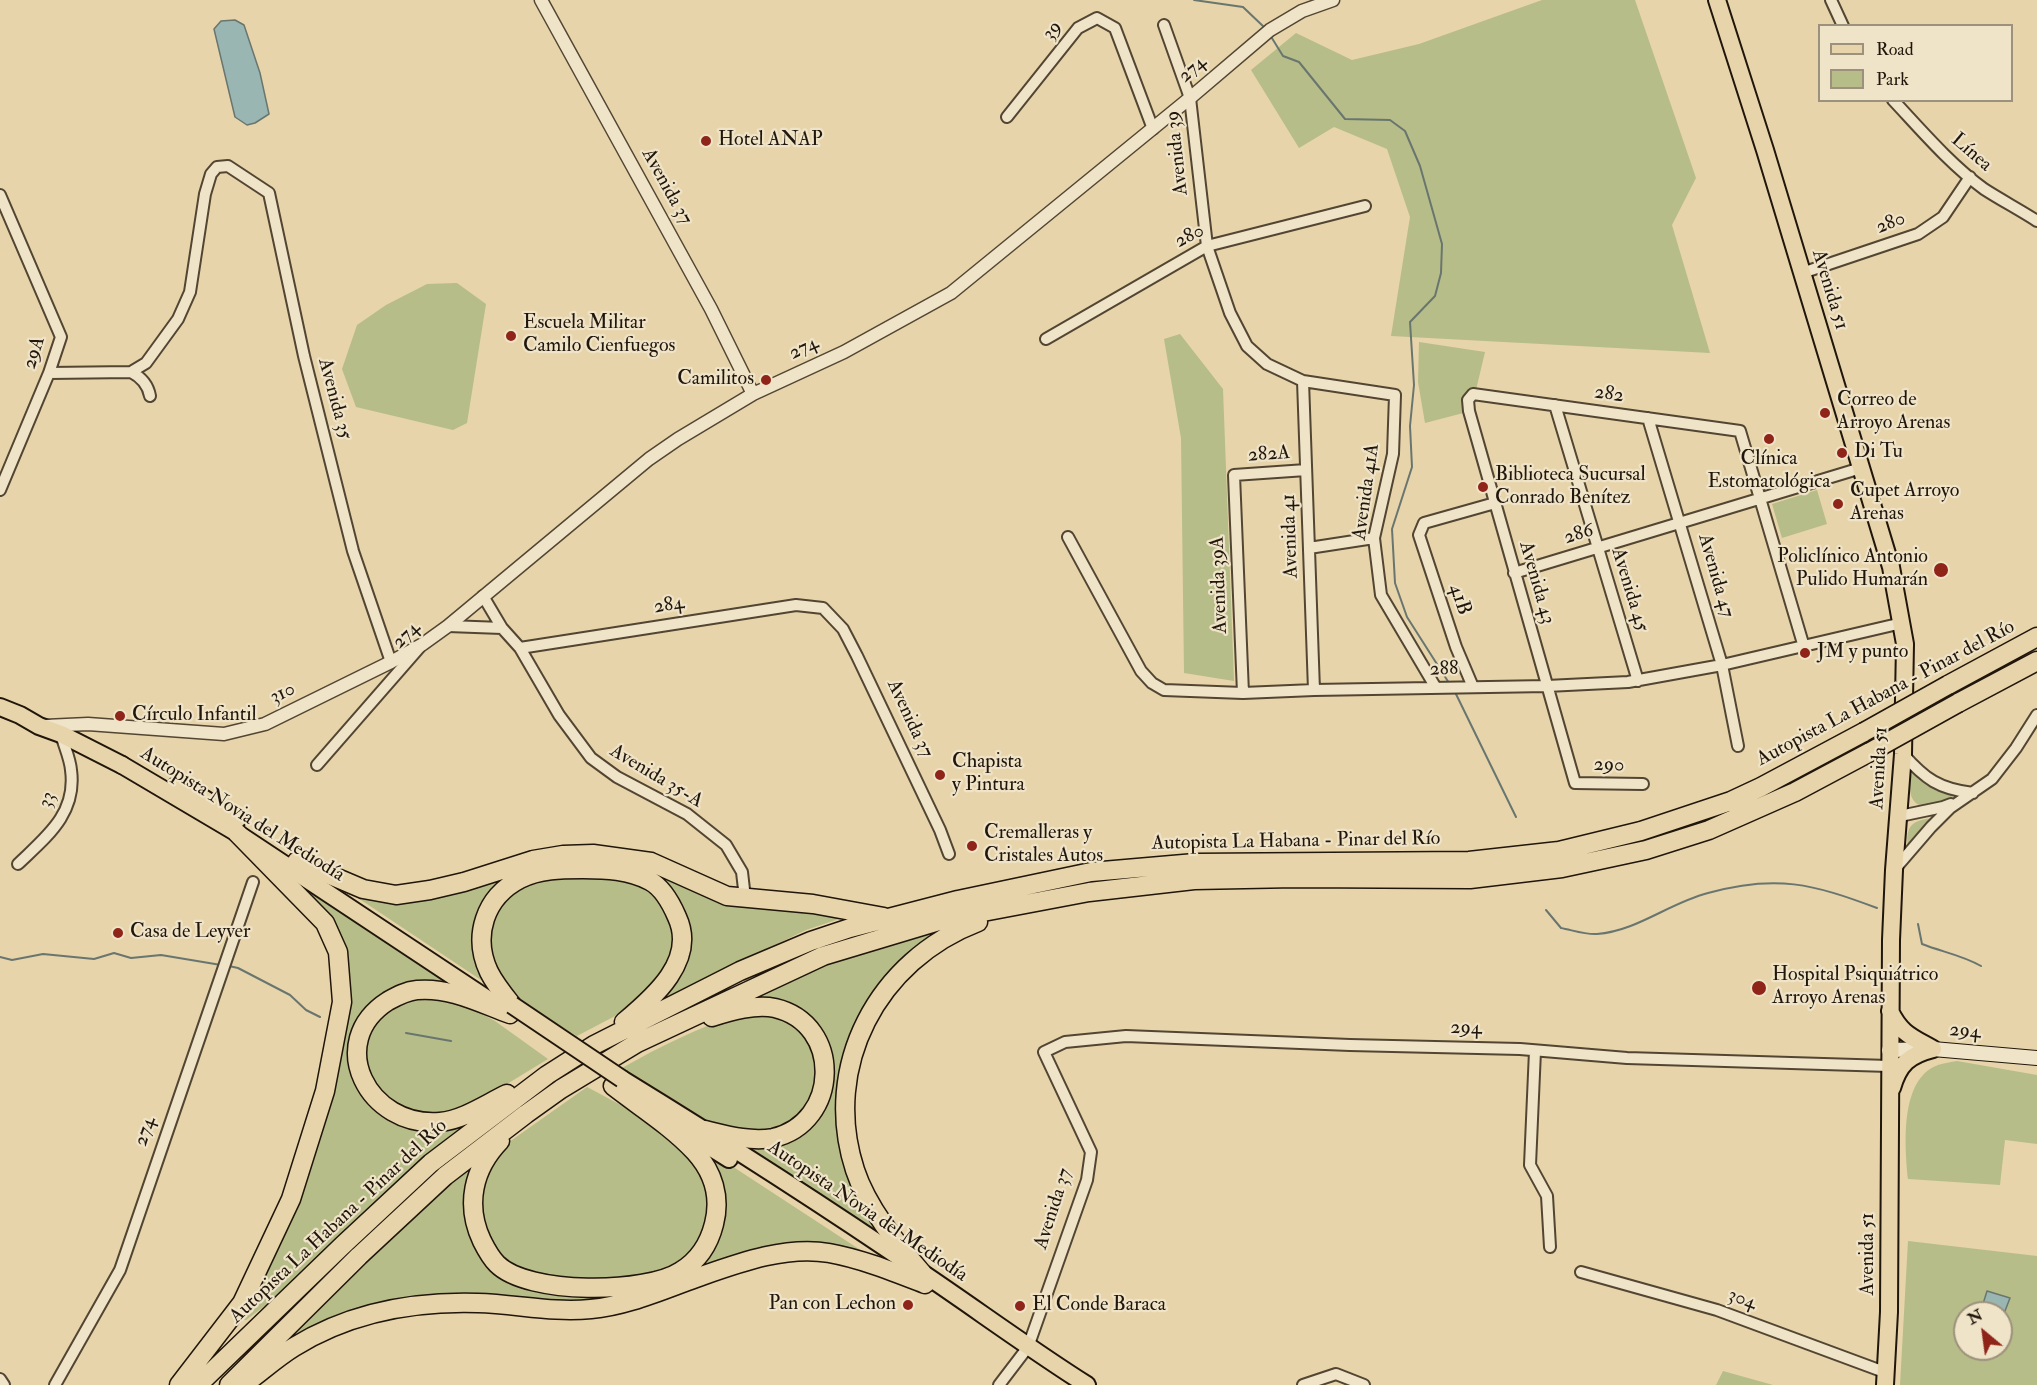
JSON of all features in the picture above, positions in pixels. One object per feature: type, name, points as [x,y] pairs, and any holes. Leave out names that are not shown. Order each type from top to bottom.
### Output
[{"type":"highway","name":"Autopista La Habana - Pinar del Río","points":[[198,1385],[431,1163],[547,1075],[594,1045],[740,970],[811,941],[981,894],[1091,872],[1195,863],[1469,861],[1559,851],[1641,831],[1701,812],[1761,787],[2037,637]]},
{"type":"highway","name":"Autopista La Habana - Pinar del Río","points":[[229,1385],[359,1256],[445,1176],[561,1089],[637,1043],[823,956],[946,919],[1089,891],[1194,880],[1470,879],[1562,868],[1646,850],[1719,826],[1795,792],[2037,662]]},
{"type":"highway","points":[[1951,684],[1962,702]]},
{"type":"highway","points":[[180,1385],[242,1303],[291,1199],[326,1091],[342,1002],[338,952],[325,923],[237,833]]},
{"type":"highway","points":[[297,861],[363,889],[396,895],[464,882],[533,860],[563,855],[593,854],[651,862],[727,896],[813,904],[889,918]]},
{"type":"highway","points":[[511,1010],[489,972],[482,954],[480,934],[487,913],[504,890],[521,878],[545,871],[572,869],[605,869],[628,873],[651,882],[670,902],[680,923],[682,942],[679,960],[670,977],[656,992],[634,1014],[594,1045]]},
{"type":"highway","points":[[923,1278],[875,1211],[855,1171],[845,1129],[845,1092],[853,1052],[865,1021],[884,989],[925,951],[957,930],[988,918],[1089,891]]},
{"type":"highway","points":[[511,1010],[439,990],[419,990],[396,996],[376,1009],[360,1034],[358,1061],[363,1082],[375,1099],[403,1118],[440,1122],[462,1116],[547,1075]]},
{"type":"highway","points":[[637,1043],[726,1013],[749,1008],[772,1008],[782,1011],[807,1026],[818,1041],[825,1076],[822,1092],[816,1104],[800,1125],[789,1132],[771,1138],[751,1139],[705,1130]]},
{"type":"highway","points":[[561,1089],[502,1139],[482,1165],[473,1194],[474,1218],[479,1233],[497,1265],[517,1276],[541,1283],[593,1288],[653,1284],[681,1272],[701,1253],[712,1232],[717,1193],[709,1173],[696,1153],[617,1082]]},
{"type":"highway","points":[[243,1385],[293,1347],[319,1334],[348,1322],[401,1307],[441,1303],[480,1303],[552,1310],[590,1309],[634,1299],[760,1259],[792,1252],[828,1252],[923,1278]]},
{"type":"main road","name":"Avenida 51","points":[[1717,0],[1891,567],[1905,644],[1903,754],[1900,816],[1894,870],[1890,1011],[1889,1312],[1886,1379]]},
{"type":"main road","points":[[0,707],[61,734],[122,765]]},
{"type":"main road","name":"Autopista Novia del Mediodía","points":[[122,765],[237,833],[511,1010]]},
{"type":"main road","name":"Autopista Novia del Mediodía","points":[[122,765],[200,796],[511,1010]]},
{"type":"main road","points":[[511,1010],[617,1082]]},
{"type":"main road","points":[[1890,1011],[1896,1024],[1906,1034],[1933,1049]]},
{"type":"main road","points":[[1890,1098],[1896,1076],[1903,1064],[1916,1053],[1933,1049]]},
{"type":"main road","name":"294","points":[[1889,1058],[1933,1049],[2037,1058]]},
{"type":"main road","name":"Autopista Novia del Mediodía","points":[[617,1082],[923,1278]]},
{"type":"main road","name":"Autopista Novia del Mediodía","points":[[617,1082],[705,1130],[923,1278],[1071,1385]]},
{"type":"main road","name":"Autopista Novia del Mediodía","points":[[1026,1351],[1087,1385]]},
{"type":"street","name":"Avenida 37","points":[[541,0],[711,309],[753,394]]},
{"type":"street","name":"274","points":[[318,765],[423,644],[448,626],[649,459],[753,394],[844,352],[951,293],[1153,129],[1258,39],[1302,6],[1333,0]]},
{"type":"street","points":[[1831,0],[1842,24]]},
{"type":"street","name":"39","points":[[1007,117],[1078,28],[1097,18],[1115,28],[1153,129]]},
{"type":"street","name":"Avenida 39","points":[[1164,25],[1190,98],[1207,246],[1230,313],[1247,346],[1267,364],[1303,381]]},
{"type":"street","name":"Línea","points":[[1895,102],[1943,154],[1984,189],[2037,221]]},
{"type":"street","name":"Avenida 35","points":[[131,372],[146,363],[178,319],[190,292],[205,194],[211,174],[217,167],[228,166],[269,194],[304,356],[353,551],[391,662]]},
{"type":"street","name":"280","points":[[1802,273],[1918,234],[1943,216],[1970,177]]},
{"type":"street","name":"29A","points":[[0,195],[61,337],[49,373],[0,490]]},
{"type":"street","name":"280","points":[[1046,339],[1207,246],[1365,206]]},
{"type":"street","points":[[49,373],[131,372],[138,375],[149,388],[150,396]]},
{"type":"street","name":"Avenida 41A","points":[[1303,381],[1395,395],[1393,454],[1374,538],[1381,595],[1436,688]]},
{"type":"street","name":"Avenida 41","points":[[1303,381],[1314,690]]},
{"type":"street","name":"282","points":[[1473,394],[1740,431],[1760,498]]},
{"type":"street","name":"Avenida 43","points":[[1473,394],[1468,400],[1469,411],[1575,783]]},
{"type":"street","name":"Avenida 45","points":[[1555,405],[1638,681]]},
{"type":"street","name":"Avenida 47","points":[[1648,418],[1722,665],[1738,746]]},
{"type":"street","name":"286","points":[[1514,573],[1861,468]]},
{"type":"street","name":"282A","points":[[1234,475],[1306,470]]},
{"type":"street","name":"Avenida 39A","points":[[1234,475],[1243,693]]},
{"type":"street","points":[[1760,498],[1804,646]]},
{"type":"street","name":"41B","points":[[1473,687],[1456,647],[1419,535],[1424,523],[1495,503]]},
{"type":"street","name":"288","points":[[1068,537],[1141,671],[1152,683],[1164,690],[1243,693],[1547,686],[1638,681],[1722,665],[1902,623]]},
{"type":"street","points":[[1309,548],[1374,538]]},
{"type":"street","name":"Avenida 35-A","points":[[483,596],[502,628],[520,648],[559,715],[591,758],[616,777],[687,814],[726,845],[742,872],[745,898]]},
{"type":"street","name":"284","points":[[520,648],[796,605],[823,609]]},
{"type":"street","name":"Avenida 37","points":[[823,609],[843,628],[940,830],[949,854]]},
{"type":"street","points":[[448,626],[502,628]]},
{"type":"street","name":"310","points":[[39,726],[88,724],[224,734],[265,724],[423,644]]},
{"type":"street","points":[[1894,870],[1950,808],[1992,779],[2037,715]]},
{"type":"street","name":"33","points":[[18,864],[63,817],[71,790],[71,770],[61,734]]},
{"type":"street","points":[[1903,754],[1918,770],[1940,786],[1973,793]]},
{"type":"street","name":"290","points":[[1575,783],[1643,784]]},
{"type":"street","points":[[1900,816],[1943,807],[1973,793]]},
{"type":"street","name":"274","points":[[55,1385],[120,1270],[253,882]]},
{"type":"street","name":"294","points":[[1044,1053],[1065,1042],[1126,1036],[1535,1051],[1627,1058],[1889,1058]]},
{"type":"street","points":[[1535,1051],[1530,1166],[1547,1196],[1550,1247]]},
{"type":"street","name":"Avenida 37","points":[[999,1385],[1026,1351],[1087,1180],[1091,1152],[1044,1053]]},
{"type":"street","name":"304","points":[[1581,1272],[1718,1310],[1886,1379]]},
{"type":"street","points":[[1303,1385],[1336,1374],[1364,1385]]},
{"type":"street","points":[[0,1379],[4,1385]]},
{"type":"green space","points":[[1542,0],[1635,0],[1696,178],[1672,225],[1710,353],[1391,336],[1410,217],[1387,149],[1334,127],[1299,148],[1251,70],[1296,33],[1352,60],[1419,44]]},
{"type":"green space","points":[[457,283],[486,304],[467,423],[453,430],[356,407],[342,369],[357,325],[386,305],[427,284]]},
{"type":"green space","points":[[1180,334],[1223,389],[1234,681],[1184,673],[1181,438],[1164,339]]},
{"type":"green space","points":[[1419,342],[1485,352],[1471,411],[1425,423],[1418,382]]},
{"type":"green space","points":[[1817,490],[1827,524],[1782,538],[1772,504]]},
{"type":"green space","points":[[1913,771],[1956,794],[1934,805],[1920,805],[1911,795],[1910,785]]},
{"type":"green space","points":[[1933,818],[1908,848],[1909,829],[1920,820]]},
{"type":"green space","points":[[543,863],[637,865],[680,884],[854,914],[806,930],[645,1008],[681,961],[664,885],[547,866],[477,920],[496,990],[346,890],[372,896]]},
{"type":"green space","points":[[607,874],[653,887],[675,922],[674,958],[636,1005],[577,1036],[525,1005],[500,982],[490,962],[490,918],[501,898],[541,877]]},
{"type":"green space","points":[[290,880],[461,990],[394,992],[354,1053],[390,1117],[479,1116],[396,1182],[266,1305],[246,1320],[235,1318],[328,1092],[342,950]]},
{"type":"green space","points":[[938,930],[898,967],[874,994],[839,1118],[887,1238],[733,1141],[771,1142],[828,1091],[805,1018],[726,1007],[827,963]]},
{"type":"green space","points":[[405,997],[456,999],[495,1021],[548,1059],[461,1112],[437,1118],[391,1107],[364,1068],[366,1035],[375,1018]]},
{"type":"green space","points":[[741,1014],[784,1016],[814,1045],[820,1084],[800,1119],[769,1133],[722,1128],[648,1089],[648,1085],[622,1068],[680,1038]]},
{"type":"green space","points":[[1957,1061],[2037,1075],[2037,1144],[2005,1140],[2000,1185],[1908,1179],[1907,1115],[1916,1084],[1925,1073],[1938,1065]]},
{"type":"green space","points":[[587,1087],[634,1112],[680,1146],[699,1167],[712,1209],[695,1254],[668,1273],[585,1282],[542,1278],[514,1268],[488,1244],[477,1194],[502,1147]]},
{"type":"green space","points":[[689,1141],[712,1153],[868,1255],[805,1247],[600,1302],[418,1302],[273,1353],[339,1285],[478,1159],[478,1245],[536,1287],[663,1283],[717,1222]]},
{"type":"green space","points":[[1908,1241],[2037,1256],[2037,1385],[1900,1385]]},
{"type":"green space","points":[[1723,1371],[1773,1385],[1716,1385]]},
{"type":"water","points":[[235,20],[244,25],[260,73],[269,114],[247,125],[235,117],[214,29],[221,21]]},
{"type":"water","points":[[1987,1291],[2010,1298],[2009,1301],[1984,1301]]},
{"type":"waterway","points":[[1194,0],[1243,7],[1265,28]]},
{"type":"waterway","points":[[1270,35],[1283,56],[1299,62],[1345,119],[1390,120],[1405,131],[1420,166],[1442,244],[1441,273],[1435,296],[1410,322],[1414,385],[1410,426],[1412,467],[1392,529],[1395,583],[1407,617],[1449,683]]},
{"type":"waterway","points":[[1454,690],[1516,817]]},
{"type":"waterway","points":[[1546,910],[1561,928],[1597,934],[1626,928],[1708,893],[1732,887],[1774,883],[1813,888],[1877,908]]},
{"type":"waterway","points":[[1918,924],[1922,944],[1981,966]]},
{"type":"waterway","points":[[0,957],[12,960],[43,954],[94,959],[114,953],[131,958],[161,955],[221,965]]},
{"type":"waterway","points":[[229,966],[238,968],[290,995],[306,1010],[320,1017]]},
{"type":"waterway","points":[[406,1033],[451,1041]]},
{"type":"place","name":"Hotel ANAP","points":[[706,141]]},
{"type":"place","name":"Escuela Militar Camilo Cienfuegos","points":[[511,336]]},
{"type":"place","name":"Camilitos","points":[[766,380]]},
{"type":"place","name":"Correo de Arroyo Arenas","points":[[1825,413]]},
{"type":"place","name":"Clínica Estomatológica","points":[[1769,439]]},
{"type":"place","name":"Di Tu","points":[[1842,453]]},
{"type":"place","name":"Biblioteca Sucursal Conrado Benítez","points":[[1483,487]]},
{"type":"place","name":"Cupet Arroyo Arenas","points":[[1838,504]]},
{"type":"place","name":"Policlínico Antonio Pulido Humarán","points":[[1941,570]]},
{"type":"place","name":"JM y punto","points":[[1805,653]]},
{"type":"place","name":"Círculo Infantil","points":[[120,716]]},
{"type":"place","name":"Chapista y Pintura","points":[[940,775]]},
{"type":"place","name":"Cremalleras y Cristales Autos","points":[[972,846]]},
{"type":"place","name":"Casa de Leyver","points":[[118,933]]},
{"type":"place","name":"Hospital Psiquiátrico Arroyo Arenas","points":[[1759,988]]},
{"type":"place","name":"Pan con Lechon","points":[[908,1305]]},
{"type":"place","name":"El Conde Baraca","points":[[1020,1306]]}]
